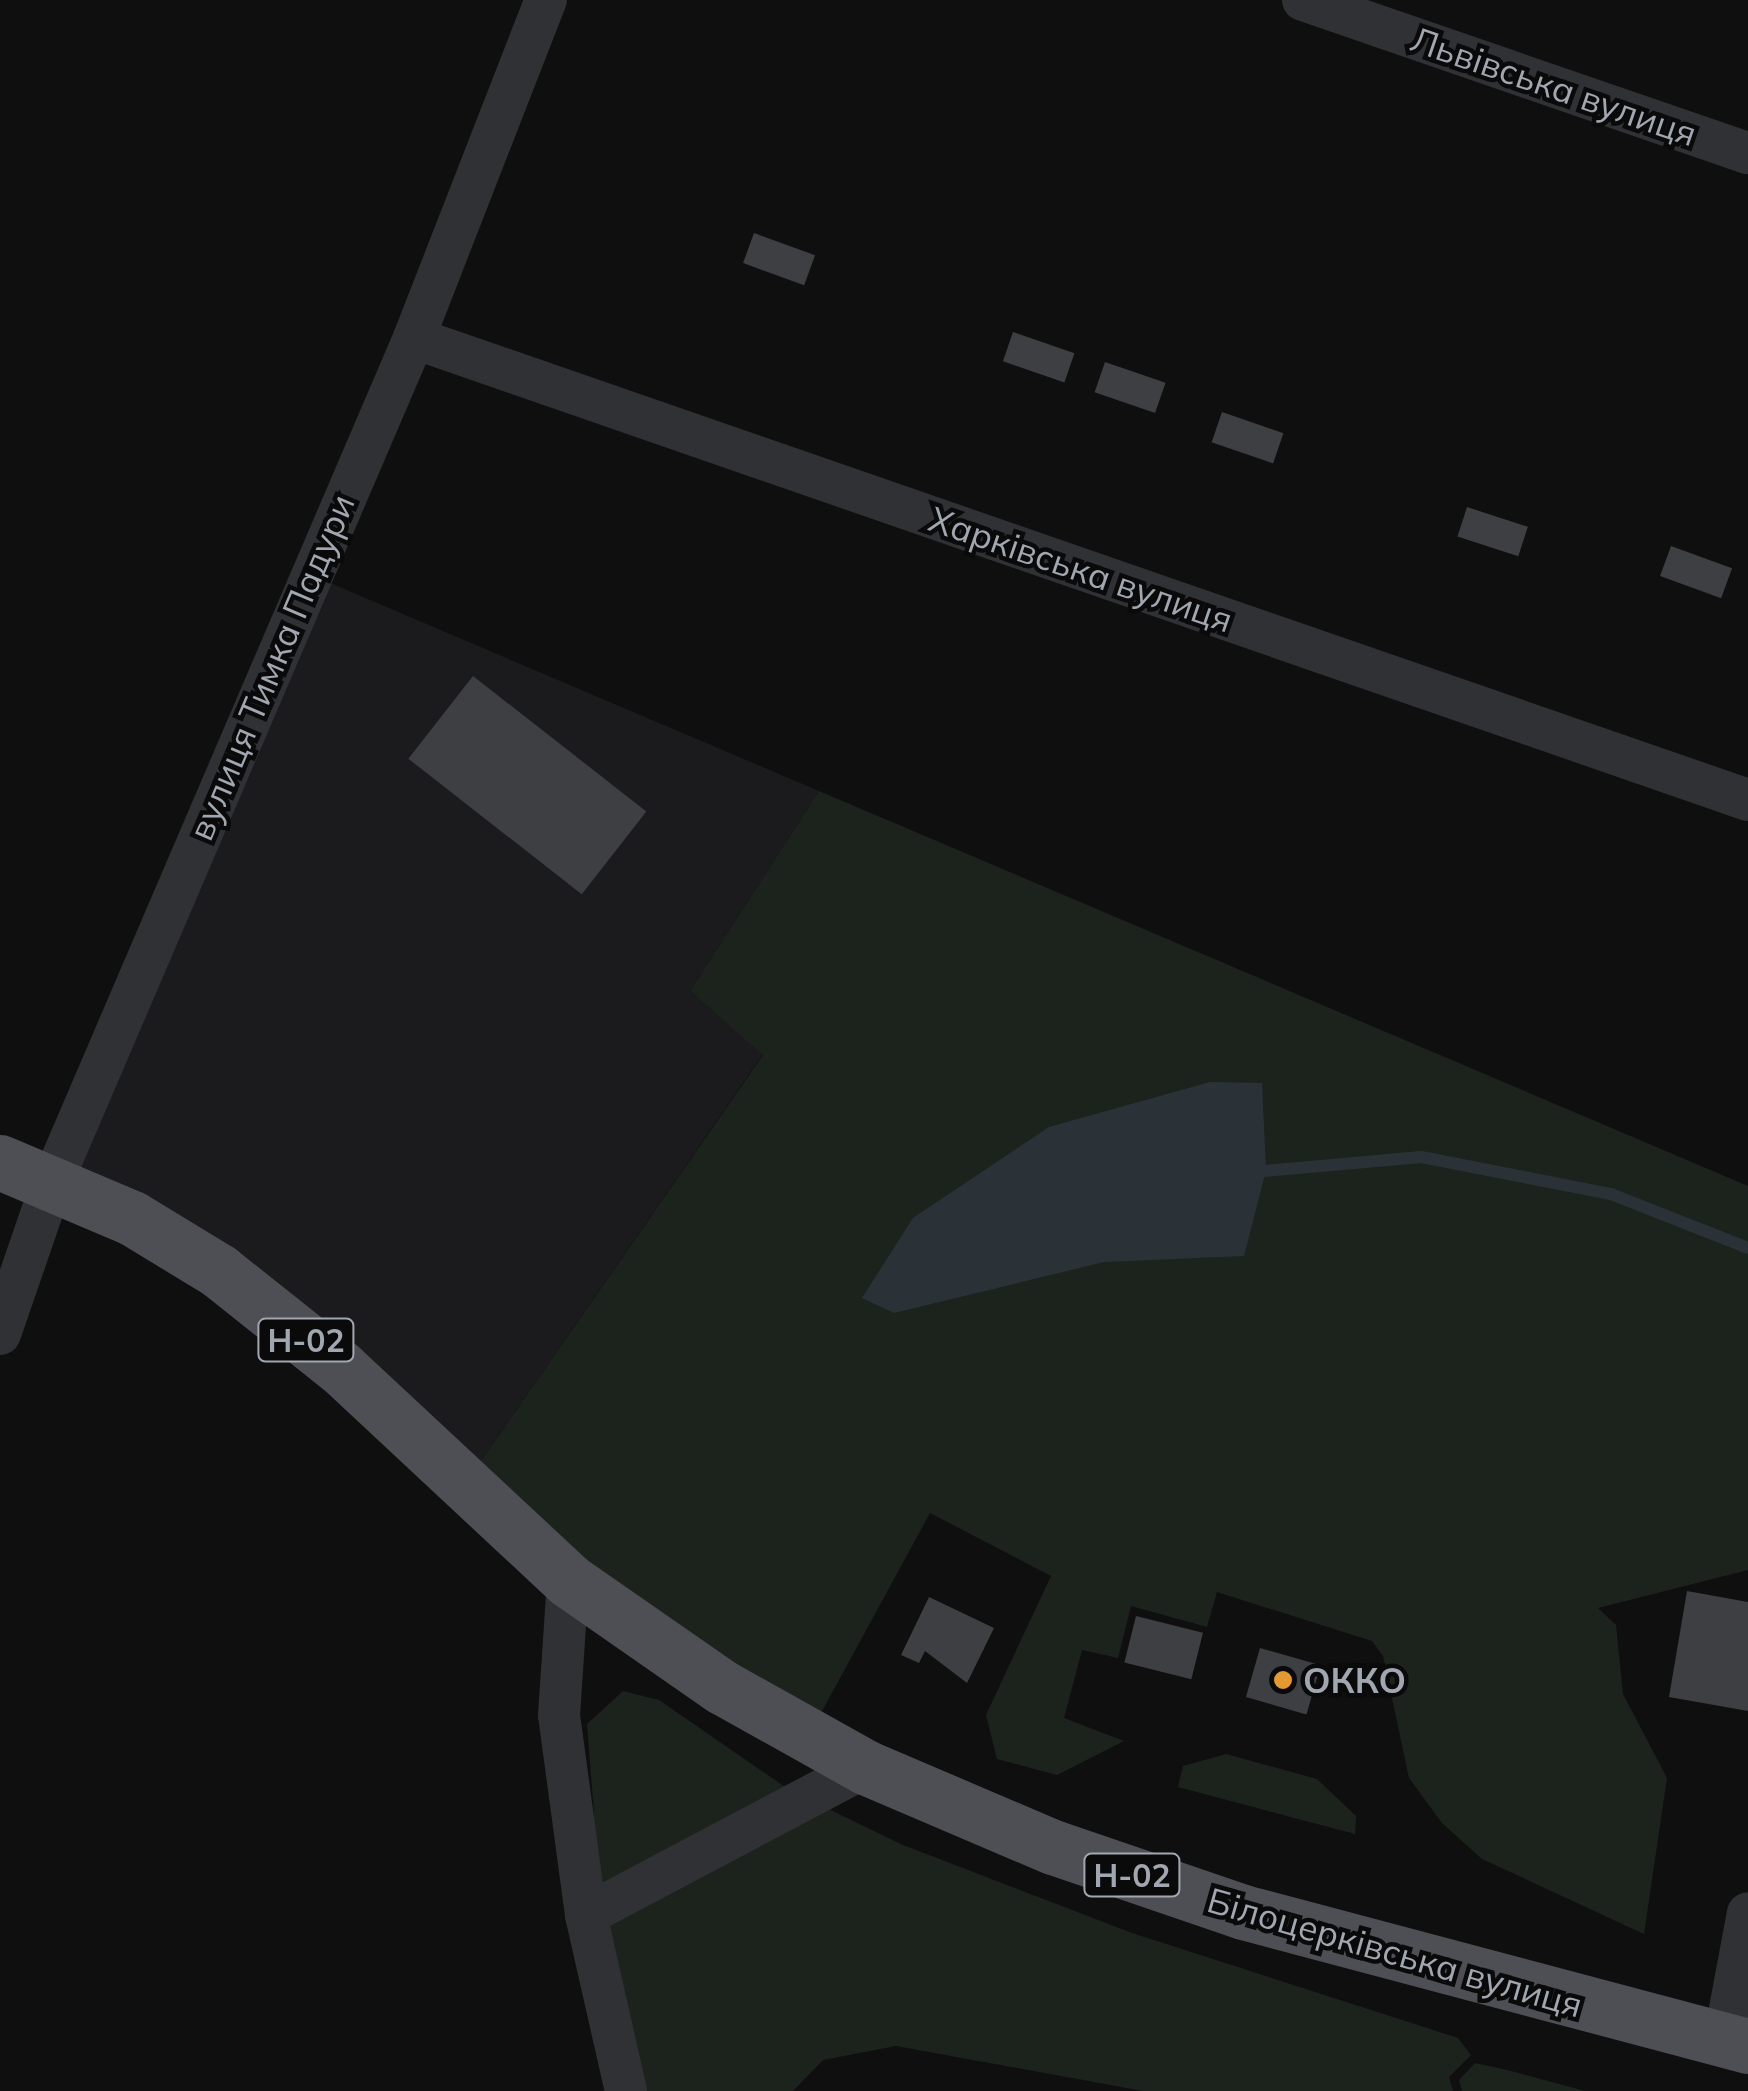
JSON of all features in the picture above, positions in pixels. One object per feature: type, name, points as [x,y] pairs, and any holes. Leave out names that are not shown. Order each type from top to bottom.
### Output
[{"type":"main road","name":"Білоцерківська вулиця","points":[[0,1162],[53,1180],[219,1270],[341,1368],[568,1580],[722,1687],[865,1767],[1053,1848],[1243,1912],[1736,2043]]},
{"type":"street","name":"вулиця Тимка Падури","points":[[0,1334],[53,1180],[414,338],[546,0]]},
{"type":"street","name":"Львівська вулиця","points":[[1304,0],[1748,153]]},
{"type":"street","name":"Харківська вулиця","points":[[414,338],[1748,800]]},
{"type":"street","points":[[568,1580],[559,1715],[586,1915],[626,2091]]},
{"type":"street","points":[[586,1915],[865,1767]]},
{"type":"street","points":[[1736,2043],[1748,1913]]},
{"type":"shaded area","points":[[309,574],[819,791],[690,991],[763,1054],[465,1484],[53,1180]]},
{"type":"shaded area","points":[[819,791],[1748,1186],[1748,1570],[1598,1608],[1616,1625],[1623,1694],[1667,1778],[1644,1934],[1482,1859],[1442,1823],[1409,1778],[1383,1656],[1372,1641],[1217,1592],[1207,1627],[1131,1606],[1118,1658],[1082,1650],[1064,1718],[1124,1741],[1057,1775],[997,1759],[986,1715],[1051,1576],[930,1513],[809,1735],[465,1484],[763,1055],[690,991]]},
{"type":"shaded area","points":[[1210,1082],[1262,1083],[1266,1170],[1244,1256],[1104,1262],[894,1313],[862,1298],[913,1218],[1049,1127]]},
{"type":"shaded area","points":[[623,1691],[659,1700],[791,1791],[903,1845],[1132,1933],[1458,2038],[1471,2055],[1449,2077],[1453,2091],[1143,2091],[896,2046],[823,2060],[793,2091],[626,2091],[586,1915],[594,1813],[587,1724]]},
{"type":"shaded area","points":[[1226,1754],[1317,1779],[1356,1816],[1355,1834],[1178,1787],[1183,1766]]},
{"type":"shaded area","points":[[1475,2063],[1585,2091],[1462,2091],[1459,2080]]},
{"type":"building","points":[[754,233],[815,255],[804,285],[743,263]]},
{"type":"building","points":[[1013,332],[1074,353],[1064,382],[1003,361]]},
{"type":"building","points":[[1105,362],[1166,383],[1155,413],[1095,392]]},
{"type":"building","points":[[1222,412],[1283,433],[1273,463],[1212,442]]},
{"type":"building","points":[[1467,507],[1528,527],[1518,556],[1457,536]]},
{"type":"building","points":[[1671,546],[1732,568],[1721,598],[1660,576]]},
{"type":"building","points":[[473,676],[646,811],[582,894],[408,759]]},
{"type":"building","points":[[1687,1591],[1748,1602],[1748,1711],[1669,1697]]},
{"type":"building","points":[[929,1597],[994,1628],[967,1683],[925,1651],[919,1663],[901,1655]]},
{"type":"building","points":[[1136,1616],[1203,1633],[1191,1679],[1124,1663]]},
{"type":"building","points":[[1260,1648],[1321,1665],[1307,1714],[1246,1697]]},
{"type":"waterway","points":[[1253,1172],[1421,1157],[1611,1194],[1748,1248]]},
{"type":"place","name":"ОККО","points":[[1283,1680]]}]
